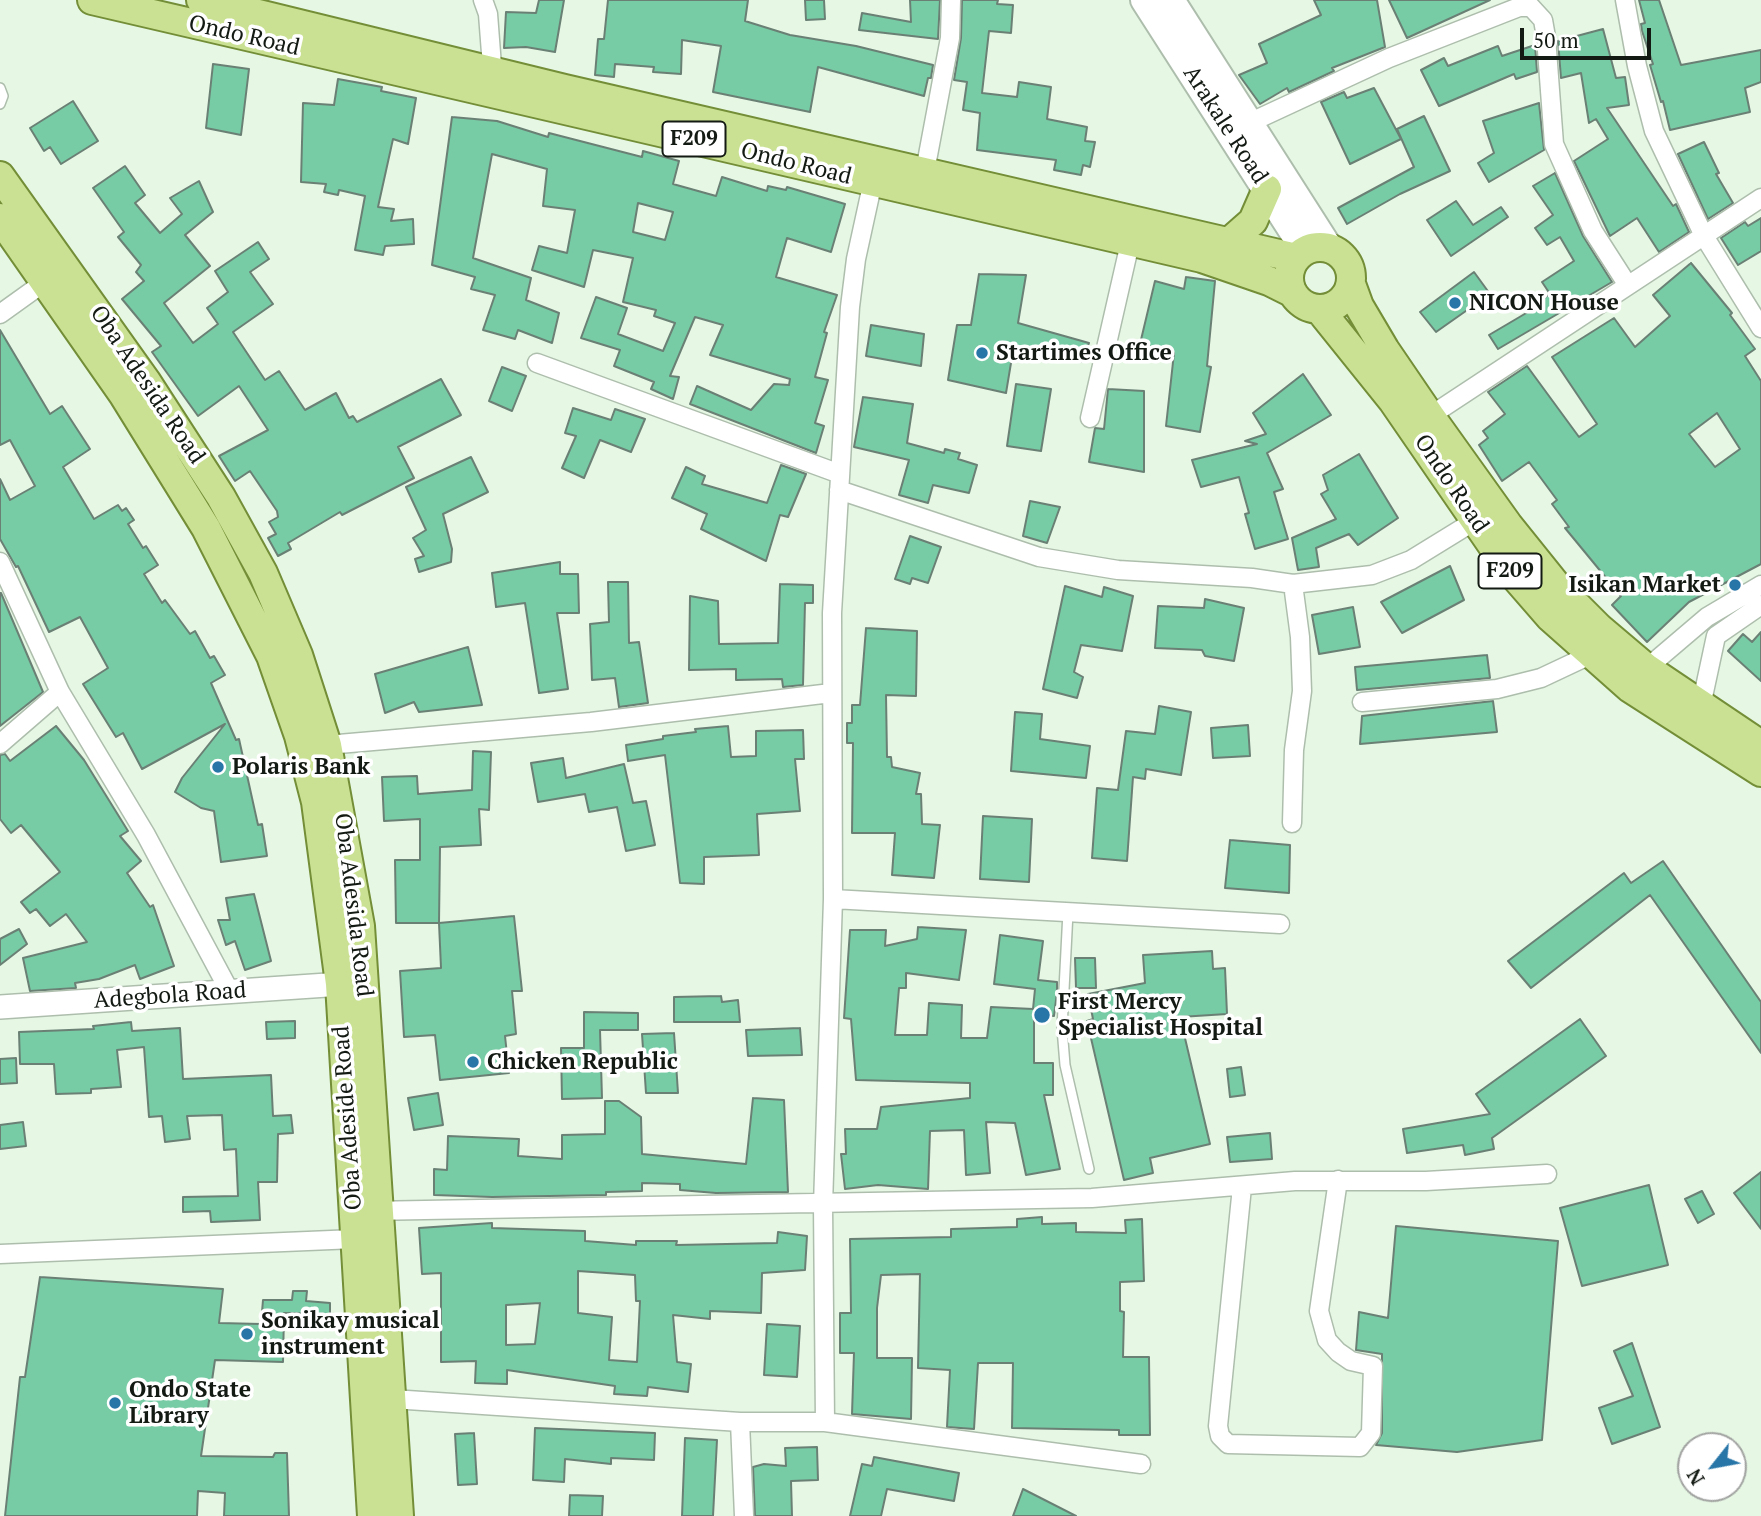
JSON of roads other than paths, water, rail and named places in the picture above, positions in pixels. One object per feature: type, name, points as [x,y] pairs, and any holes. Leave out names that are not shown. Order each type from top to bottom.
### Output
[{"type":"main road","name":"Ondo Road","points":[[92,0],[493,82],[875,172],[1130,243],[1202,258],[1269,281],[1293,293]]},
{"type":"main road","name":"Ondo Road","points":[[201,0],[493,82]]},
{"type":"main road","name":"Arakale Road","points":[[1144,0],[1311,252]]},
{"type":"main road","name":"Arakale Road","points":[[1171,0],[1249,124],[1311,252]]},
{"type":"main road","name":"Ondo Road","points":[[875,172],[925,171],[1228,243],[1311,252]]},
{"type":"main road","name":"Oba Adesida Road","points":[[0,176],[138,370],[221,496],[263,573],[298,654],[327,745],[352,866],[352,984],[366,1211],[392,1399],[399,1516]]},
{"type":"main road","points":[[1228,243],[1253,221],[1267,189]]},
{"type":"main road","points":[[0,218],[123,394],[206,528],[271,656],[299,736],[316,802],[332,903],[352,984]]},
{"type":"main road","points":[[1293,293],[1289,275],[1311,252]]},
{"type":"main road","name":"F209","points":[[1311,252],[1347,262],[1350,284]]},
{"type":"main road","name":"Ondo Road","points":[[1350,284],[1372,328],[1430,416],[1508,525],[1557,586],[1599,628],[1638,677],[1761,772]]},
{"type":"main road","points":[[1320,309],[1339,302],[1350,284]]},
{"type":"main road","name":"F209","points":[[1293,293],[1300,302],[1320,309]]},
{"type":"main road","name":"Ondo Road","points":[[1320,309],[1394,401],[1518,580],[1550,617],[1592,654],[1701,706],[1761,745]]},
{"type":"main road","name":"Oba Adeside Road","points":[[366,1211],[355,1239],[372,1516]]},
{"type":"street","points":[[483,0],[488,14],[493,82]]},
{"type":"street","points":[[925,171],[950,38],[951,0]]},
{"type":"street","points":[[1625,0],[1637,66],[1654,131],[1704,236],[1761,328]]},
{"type":"street","points":[[1249,124],[1389,58],[1519,7],[1531,7],[1543,20],[1546,37],[1554,144],[1594,230],[1627,284]]},
{"type":"street","points":[[825,1422],[823,1205],[833,899],[831,693],[850,307],[856,259],[875,172]]},
{"type":"street","points":[[1430,416],[1761,198]]},
{"type":"street","points":[[1090,418],[1130,243]]},
{"type":"street","points":[[0,314],[46,281]]},
{"type":"street","points":[[537,363],[1039,557],[1118,570],[1252,578],[1293,584],[1372,575],[1411,560],[1476,520]]},
{"type":"street","points":[[0,562],[60,692],[146,835],[230,992]]},
{"type":"street","points":[[1292,823],[1294,750],[1302,691],[1300,637],[1293,584]]},
{"type":"street","points":[[1638,677],[1707,618],[1761,585]]},
{"type":"street","points":[[1701,706],[1716,636],[1761,605]]},
{"type":"street","points":[[1362,702],[1497,689],[1541,678],[1592,654]]},
{"type":"street","points":[[0,744],[60,692]]},
{"type":"street","points":[[327,745],[592,722],[831,693]]},
{"type":"street","points":[[833,899],[1280,924]]},
{"type":"street","name":"Adegbola Road","points":[[0,1007],[352,984]]},
{"type":"street","points":[[366,1211],[823,1205],[1092,1198],[1338,1180],[1426,1181],[1547,1174]]},
{"type":"street","points":[[1242,1187],[1218,1426],[1220,1436],[1228,1444],[1360,1447],[1371,1433],[1373,1366],[1351,1362],[1338,1352],[1327,1340],[1319,1311],[1338,1180]]},
{"type":"street","points":[[0,1254],[355,1239]]},
{"type":"street","points":[[392,1399],[740,1422],[825,1422],[1141,1464]]},
{"type":"street","points":[[740,1422],[744,1516]]},
{"type":"lane","points":[[0,88],[3,96],[0,104]]},
{"type":"lane","points":[[1068,912],[1062,1028],[1065,1065],[1089,1169]]},
{"type":"place","name":"NICON House","points":[[1455,303]]},
{"type":"place","name":"Startimes Office","points":[[982,353]]},
{"type":"place","name":"Isikan Market","points":[[1735,585]]},
{"type":"place","name":"Polaris Bank","points":[[218,767]]},
{"type":"place","name":"First Mercy Specialist Hospital","points":[[1042,1015]]},
{"type":"place","name":"Chicken Republic","points":[[473,1062]]},
{"type":"place","name":"Sonikay musical instrument","points":[[247,1334]]},
{"type":"place","name":"Ondo State Library","points":[[115,1403]]}]
